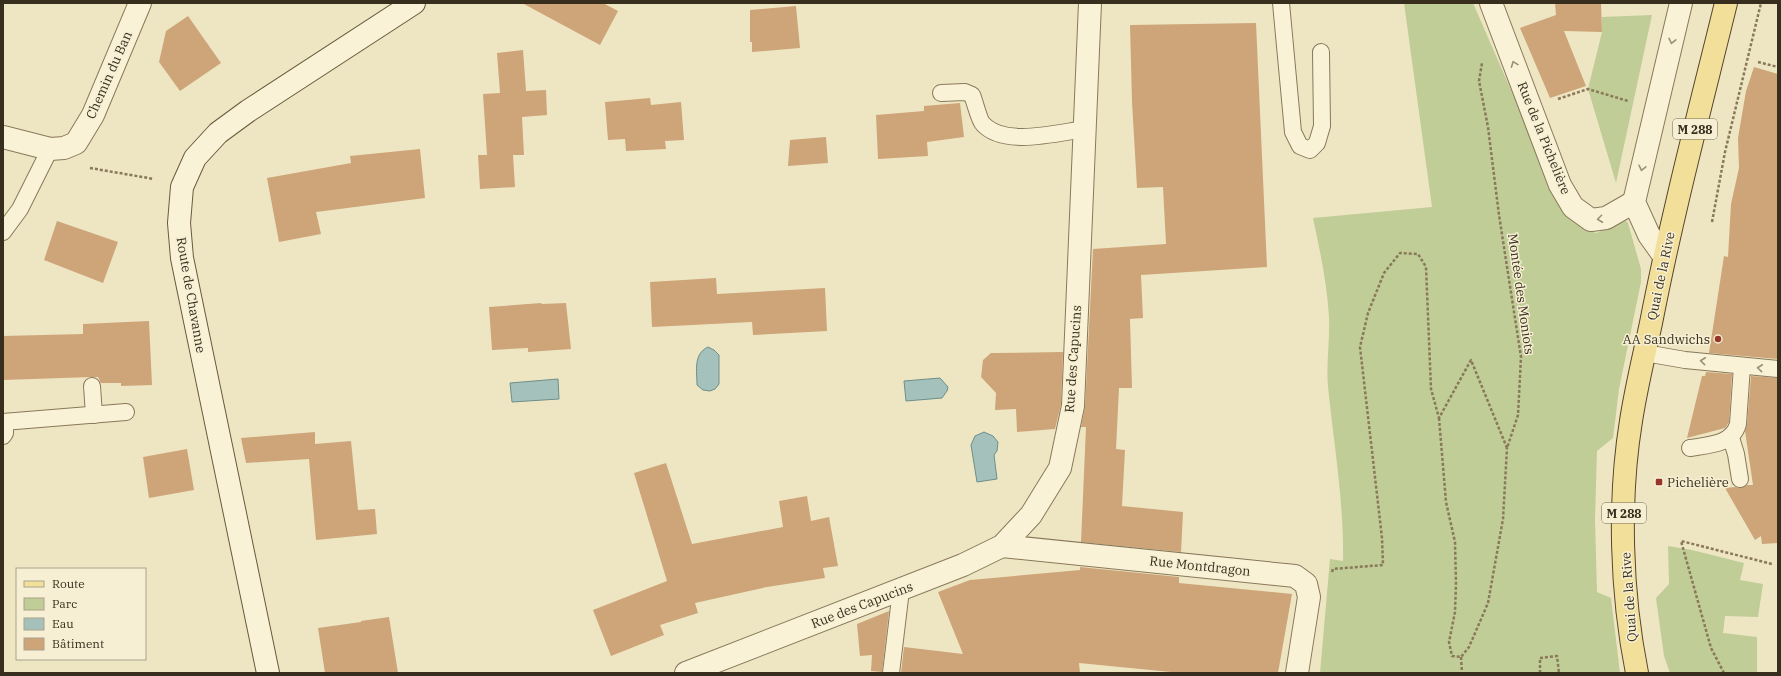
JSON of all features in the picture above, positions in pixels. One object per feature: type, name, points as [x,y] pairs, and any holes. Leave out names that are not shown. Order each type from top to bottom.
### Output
[{"type":"main road","name":"Quai de la Rive","points":[[1637,673],[1633,651],[1625,563],[1624,513],[1631,422],[1664,256],[1726,3]]},
{"type":"street","name":"Chemin du Ban","points":[[76,143],[93,115],[140,3]]},
{"type":"street","name":"Route de Chavanne","points":[[268,673],[182,258],[179,223],[182,187],[195,158],[218,133],[248,110],[414,3]]},
{"type":"street","name":"Rue des Capucins","points":[[686,673],[901,590],[963,565],[1002,546],[1031,515],[1060,468],[1072,406],[1090,3]]},
{"type":"street","name":"Rue de la Pichelière","points":[[1491,3],[1560,185],[1573,207],[1591,220],[1606,218],[1634,202]]},
{"type":"street","points":[[1664,256],[1649,235],[1634,202],[1681,3]]},
{"type":"street","points":[[3,137],[50,149],[64,148],[76,143]]},
{"type":"street","name":"Rue Montdragon","points":[[1002,546],[1295,576],[1306,584],[1309,597],[1297,673]]},
{"type":"lane","points":[[1281,3],[1293,132],[1300,146],[1310,150],[1317,143],[1322,126],[1321,52]]},
{"type":"lane","points":[[941,93],[965,92],[972,95],[981,123],[993,133],[1009,137],[1085,129]]},
{"type":"lane","points":[[3,232],[20,209],[50,149]]},
{"type":"lane","points":[[1645,353],[1685,360],[1778,369]]},
{"type":"lane","points":[[1690,448],[1723,442],[1731,438],[1736,432],[1738,424],[1742,366]]},
{"type":"lane","points":[[92,386],[94,415]]},
{"type":"lane","points":[[4,426],[126,412]]},
{"type":"lane","points":[[1731,438],[1736,454],[1740,479]]},
{"type":"lane","points":[[891,673],[901,590]]},
{"type":"path","points":[[1712,222],[1725,152],[1761,3]]},
{"type":"path","name":"Montée des Moniots","points":[[1483,58],[1479,81],[1488,127],[1499,216],[1521,357],[1518,415],[1507,448]]},
{"type":"path","points":[[1758,62],[1778,68]]},
{"type":"path","points":[[1551,102],[1588,89],[1633,102]]},
{"type":"path","points":[[76,143],[80,158],[88,167],[156,180],[182,187]]},
{"type":"path","points":[[1332,575],[1334,568],[1383,565],[1382,538],[1360,346],[1368,313],[1384,272],[1400,254],[1418,254],[1426,267],[1431,389],[1439,418],[1446,502],[1455,542],[1455,612],[1449,642],[1452,656],[1461,657]]},
{"type":"path","points":[[1439,418],[1471,360],[1507,448],[1503,519],[1488,602],[1469,647],[1461,657],[1462,673]]},
{"type":"path","points":[[1724,673],[1711,648],[1681,541],[1772,564]]},
{"type":"path","points":[[1540,673],[1540,658],[1557,656],[1559,673]]},
{"type":"green space","points":[[1404,3],[1473,3],[1566,216],[1584,229],[1596,233],[1626,221],[1628,223],[1641,269],[1641,282],[1619,389],[1613,438],[1597,451],[1595,520],[1597,592],[1611,598],[1620,673],[1320,673],[1330,559],[1343,561],[1343,539],[1338,474],[1328,387],[1327,370],[1329,317],[1327,292],[1313,218],[1432,207]]},
{"type":"green space","points":[[1652,15],[1616,183],[1588,89],[1602,32],[1602,17]]},
{"type":"green space","points":[[1668,546],[1692,550],[1744,563],[1740,580],[1763,584],[1758,617],[1725,616],[1723,633],[1757,637],[1757,673],[1670,673],[1664,656],[1656,598],[1669,584]]},
{"type":"water","points":[[708,347],[719,355],[719,384],[715,389],[710,391],[703,390],[697,385],[698,358],[703,350]]},
{"type":"water","points":[[940,378],[948,387],[942,398],[906,401],[904,381]]},
{"type":"water","points":[[558,379],[559,399],[512,402],[510,383]]},
{"type":"water","points":[[984,432],[993,436],[998,442],[997,451],[994,455],[997,479],[977,482],[971,445],[975,436]]},
{"type":"building","points":[[522,3],[603,3],[618,11],[600,45]]},
{"type":"building","points":[[1555,3],[1601,3],[1602,32],[1564,31],[1586,86],[1550,98],[1520,28],[1556,15]]},
{"type":"building","points":[[796,6],[800,48],[752,52],[752,42],[750,42],[750,10]]},
{"type":"building","points":[[188,16],[221,63],[180,91],[159,62],[166,31]]},
{"type":"building","points":[[1256,23],[1267,267],[1141,275],[1143,318],[1130,319],[1132,388],[1119,388],[1116,449],[1125,450],[1122,506],[1183,512],[1181,552],[1081,542],[1086,427],[1081,427],[1085,407],[1093,249],[1166,244],[1163,187],[1137,188],[1132,102],[1130,25]]},
{"type":"building","points":[[523,50],[526,91],[546,90],[547,115],[522,117],[524,155],[513,155],[515,187],[480,189],[478,155],[487,155],[483,94],[500,93],[497,53]]},
{"type":"building","points":[[1754,67],[1778,74],[1778,359],[1709,353],[1724,256],[1728,257],[1731,204],[1739,168],[1738,138],[1746,91]]},
{"type":"building","points":[[650,98],[651,105],[681,102],[684,140],[665,141],[666,149],[626,151],[625,139],[608,140],[605,102]]},
{"type":"building","points":[[960,103],[964,137],[927,142],[928,156],[878,159],[876,115],[924,111],[924,106]]},
{"type":"building","points":[[826,137],[828,163],[788,166],[790,140]]},
{"type":"building","points":[[420,149],[425,198],[316,212],[321,234],[279,242],[267,178],[351,163],[350,156]]},
{"type":"building","points":[[57,221],[118,242],[103,283],[44,260]]},
{"type":"building","points":[[716,278],[717,294],[825,288],[827,331],[753,335],[752,322],[652,327],[650,282]]},
{"type":"building","points":[[541,303],[566,303],[571,349],[528,352],[528,348],[492,350],[489,307]]},
{"type":"building","points":[[149,321],[152,385],[121,386],[121,383],[101,383],[98,377],[3,380],[3,336],[83,334],[83,324]]},
{"type":"building","points":[[1063,352],[1061,404],[1055,429],[1017,432],[1016,409],[995,410],[996,393],[981,377],[983,360],[991,353]]},
{"type":"building","points":[[1706,372],[1732,374],[1729,422],[1725,428],[1687,438],[1702,376],[1705,376]]},
{"type":"building","points":[[1751,376],[1778,378],[1778,543],[1762,544],[1761,536],[1755,540],[1725,488],[1741,488],[1747,485],[1753,485],[1745,431],[1747,425]]},
{"type":"building","points":[[315,432],[315,444],[351,441],[358,510],[375,509],[377,534],[316,540],[309,459],[246,463],[241,438]]},
{"type":"building","points":[[187,449],[194,490],[149,498],[143,457]]},
{"type":"building","points":[[666,463],[692,544],[783,527],[779,501],[807,496],[811,521],[829,517],[838,566],[823,568],[825,578],[767,587],[695,603],[698,613],[660,625],[664,635],[611,656],[593,610],[667,581],[634,473]]},
{"type":"building","points":[[1080,567],[1179,577],[1179,583],[1292,594],[1278,673],[1181,673],[1079,663],[1080,673],[901,673],[904,647],[963,654],[938,592],[970,580],[1080,570]]},
{"type":"building","points":[[889,611],[882,672],[871,671],[872,655],[860,656],[857,624]]},
{"type":"building","points":[[389,617],[398,673],[325,673],[318,628]]},
{"type":"place","name":"AA Sandwichs","points":[[1718,339]]},
{"type":"place","name":"Pichelière","points":[[1659,482]]}]
